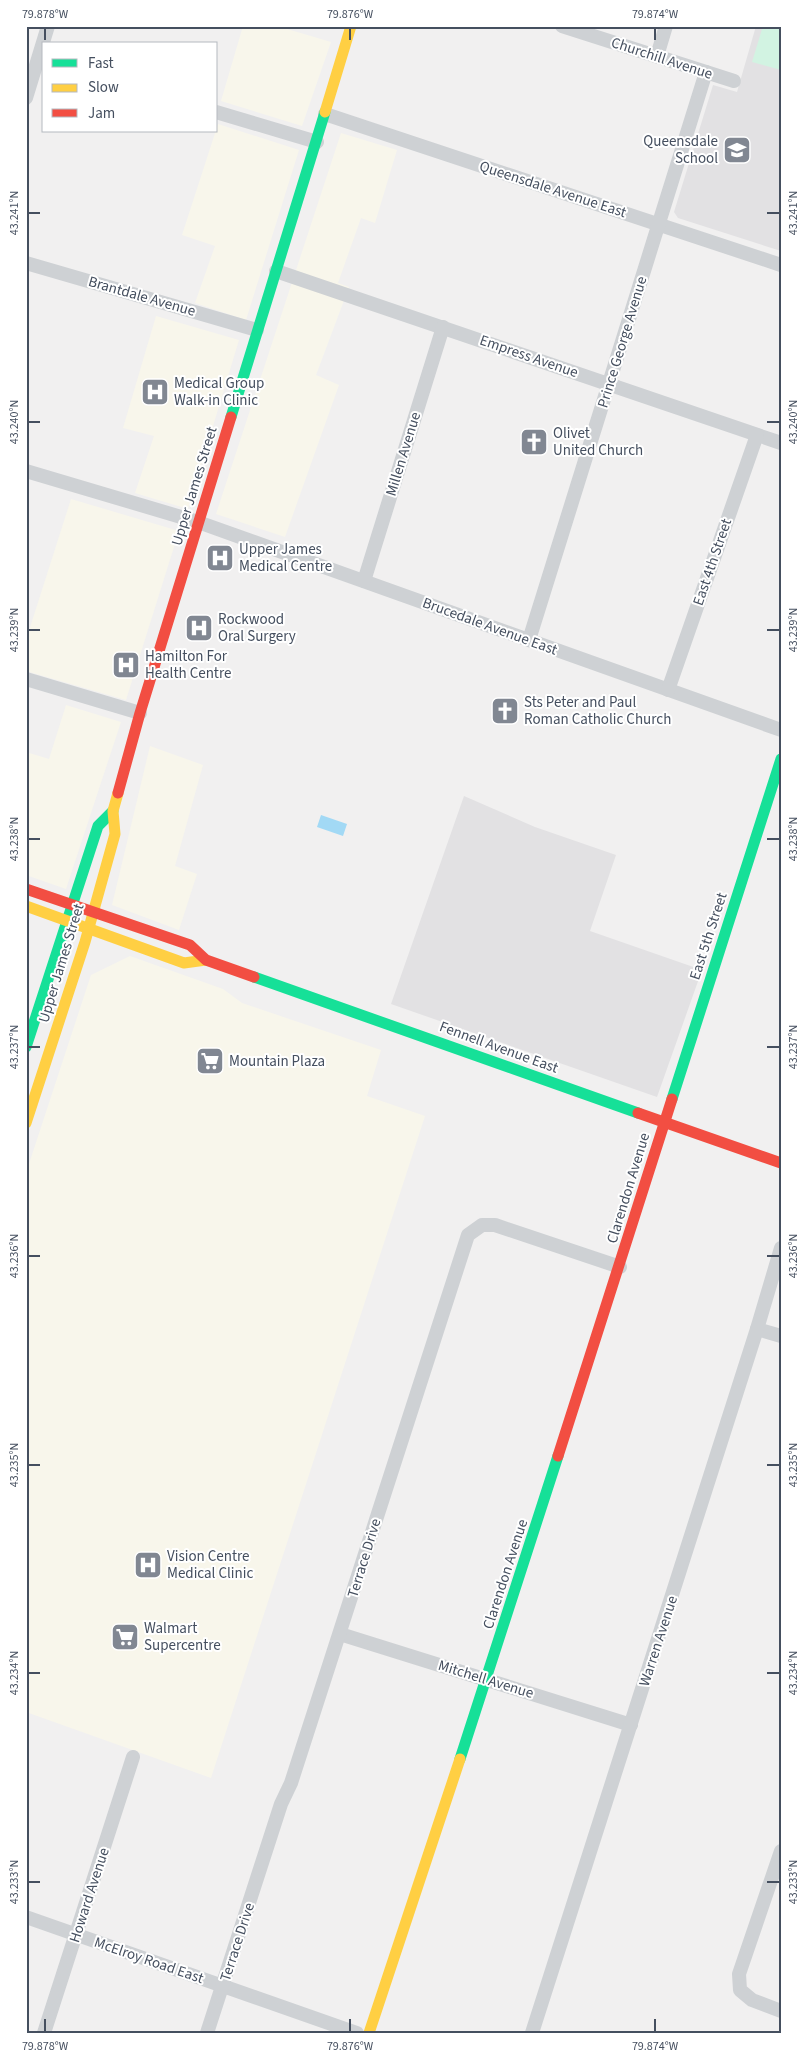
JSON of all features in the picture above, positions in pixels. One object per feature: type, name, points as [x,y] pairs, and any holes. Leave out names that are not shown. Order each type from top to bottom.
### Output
[{"type":"main road","name":"Upper James Street","points":[[26,1122],[78,925],[115,834],[113,812],[140,713],[257,330],[317,142],[351,26]]},
{"type":"main road","name":"East 5th Street","points":[[664,1122],[781,759]]},
{"type":"main road","name":"Upper James Street","points":[[26,1047],[78,925],[83,909],[98,826],[113,812]]},
{"type":"main road","name":"Fennell Avenue East","points":[[26,889],[190,945],[206,960],[781,1163]]},
{"type":"main road","name":"Fennell Avenue East","points":[[26,906],[184,963],[206,960]]},
{"type":"main road","name":"Clarendon Avenue","points":[[368,2033],[487,1679],[620,1267],[664,1122]]},
{"type":"street","points":[[45,42],[48,26]]},
{"type":"street","name":"Churchill Avenue","points":[[562,26],[734,81]]},
{"type":"street","points":[[657,56],[666,26]]},
{"type":"street","points":[[26,98],[41,59]]},
{"type":"street","name":"Prince George Avenue","points":[[529,640],[610,384],[657,223],[706,72]]},
{"type":"street","points":[[218,113],[317,142]]},
{"type":"street","name":"Queensdale Avenue East","points":[[325,114],[781,265]]},
{"type":"street","name":"Brantdale Avenue","points":[[26,262],[257,330]]},
{"type":"street","name":"Empress Avenue","points":[[276,271],[781,443]]},
{"type":"street","name":"Millen Avenue","points":[[364,581],[443,327]]},
{"type":"street","name":"East 4th Street","points":[[668,690],[756,435]]},
{"type":"street","name":"Brucedale Avenue East","points":[[26,471],[198,522],[781,730]]},
{"type":"street","points":[[26,679],[140,713]]},
{"type":"street","name":"Terrace Drive","points":[[207,2033],[281,1804],[291,1783],[340,1634],[418,1385],[468,1235],[482,1225],[495,1225],[620,1267]]},
{"type":"street","name":"Warren Avenue","points":[[532,2033],[757,1329],[781,1248]]},
{"type":"street","points":[[757,1329],[781,1336]]},
{"type":"street","name":"Mitchell Avenue","points":[[340,1634],[631,1725]]},
{"type":"street","name":"Howard Avenue","points":[[44,2033],[133,1758]]},
{"type":"street","points":[[781,1851],[739,1974],[740,1990],[752,2000],[781,2011]]},
{"type":"street","name":"McElroy Road East","points":[[26,1917],[357,2033]]},
{"type":"shaded area","points":[[243,26],[277,26],[331,42],[302,126],[221,101]]},
{"type":"shaded area","name":"Queensdale School","points":[[756,26],[781,26],[781,251],[678,218],[674,212],[713,85],[737,92]]},
{"type":"shaded area","points":[[218,124],[299,150],[246,320],[195,303],[215,246],[182,235],[215,132],[218,132]]},
{"type":"shaded area","points":[[341,133],[397,150],[375,223],[361,218],[338,283],[349,287],[316,375],[339,385],[285,537],[216,514]]},
{"type":"shaded area","points":[[156,316],[239,340],[188,509],[135,493],[154,436],[123,428]]},
{"type":"shaded area","points":[[71,499],[179,531],[126,700],[26,671],[26,640]]},
{"type":"shaded area","points":[[66,705],[121,722],[66,889],[26,875],[26,752],[49,759]]},
{"type":"shaded area","points":[[150,746],[203,765],[175,866],[197,874],[179,930],[112,905]]},
{"type":"shaded area","points":[[464,796],[535,827],[616,855],[590,931],[702,970],[657,1097],[391,1004]]},
{"type":"shaded area","points":[[130,956],[223,989],[242,1003],[381,1050],[367,1096],[425,1116],[211,1778],[26,1712],[26,1173],[91,975]]},
{"type":"green space","points":[[763,26],[781,26],[781,70],[752,62]]},
{"type":"water","points":[[321,815],[347,824],[343,836],[317,827]]},
{"type":"traffic: fast","points":[[231,417],[325,112]]},
{"type":"traffic: fast","points":[[672,1099],[781,759]]},
{"type":"traffic: fast","points":[[26,1047],[98,826],[113,811]]},
{"type":"traffic: fast","points":[[254,977],[638,1113]]},
{"type":"traffic: fast","points":[[460,1759],[558,1456]]},
{"type":"traffic: slow","points":[[325,112],[351,26]]},
{"type":"traffic: slow","points":[[26,1123],[85,942],[115,834],[113,811],[118,793]]},
{"type":"traffic: slow","points":[[26,906],[184,963],[206,960]]},
{"type":"traffic: slow","points":[[369,2033],[460,1759]]},
{"type":"traffic: jam","points":[[118,793],[140,713],[231,417]]},
{"type":"traffic: jam","points":[[26,889],[190,945],[206,960],[254,977]]},
{"type":"traffic: jam","points":[[558,1456],[672,1099]]},
{"type":"traffic: jam","points":[[638,1113],[781,1163]]},
{"type":"place","name":"Queensdale School","points":[[737,150]]},
{"type":"place","name":"Medical Group Walk-in Clinic","points":[[155,392]]},
{"type":"place","name":"Olivet United Church","points":[[534,442]]},
{"type":"place","name":"Upper James Medical Centre","points":[[220,558]]},
{"type":"place","name":"Rockwood Oral Surgery","points":[[199,628]]},
{"type":"place","name":"Hamilton For Health Centre","points":[[126,665]]},
{"type":"place","name":"Sts Peter and Paul Roman Catholic Church","points":[[505,711]]},
{"type":"place","name":"Mountain Plaza","points":[[210,1061]]},
{"type":"place","name":"Vision Centre Medical Clinic","points":[[148,1565]]},
{"type":"place","name":"Walmart Supercentre","points":[[125,1637]]}]
